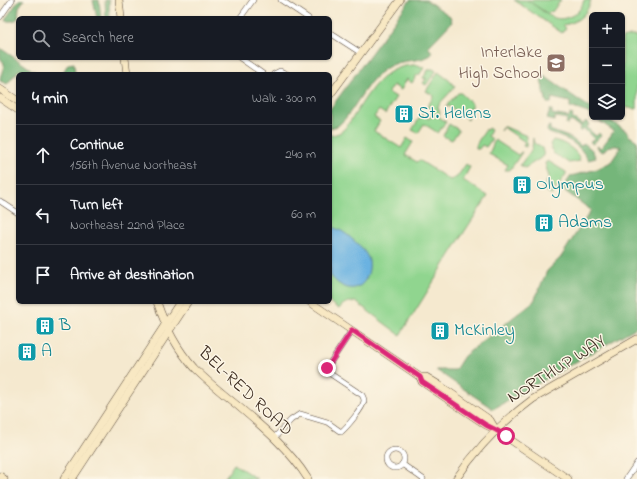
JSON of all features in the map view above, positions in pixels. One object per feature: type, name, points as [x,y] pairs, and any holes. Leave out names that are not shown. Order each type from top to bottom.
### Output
[{"type":"main road","points":[[119,0],[121,16]]},
{"type":"main road","points":[[332,92],[400,0]]},
{"type":"main road","points":[[126,60],[127,72]]},
{"type":"main road","points":[[0,89],[16,100]]},
{"type":"main road","points":[[0,98],[16,109]]},
{"type":"main road","name":"BEL-RED ROAD","points":[[158,304],[167,328],[195,369],[216,389],[274,438],[290,454],[308,479]]},
{"type":"main road","points":[[72,479],[167,328],[179,304]]},
{"type":"main road","points":[[64,479],[107,413],[167,328],[186,304]]},
{"type":"main road","points":[[313,304],[420,377],[426,377],[439,385],[490,420],[496,430],[568,479]]},
{"type":"main road","name":"NORTHUP WAY","points":[[456,479],[471,458],[496,430],[518,410],[533,399],[637,339]]},
{"type":"main road","points":[[102,433],[107,413]]},
{"type":"main road","points":[[80,467],[87,444]]},
{"type":"main road","points":[[0,476],[4,479]]},
{"type":"street","points":[[0,17],[12,0]]},
{"type":"street","points":[[241,16],[253,0]]},
{"type":"street","points":[[281,0],[305,16]]},
{"type":"street","points":[[332,34],[360,53]]},
{"type":"street","points":[[243,60],[260,72]]},
{"type":"street","points":[[0,201],[16,212]]},
{"type":"street","points":[[274,438],[291,420],[300,414],[327,422],[341,432],[348,426],[364,403],[363,397],[329,373],[327,370],[328,366],[352,330]]},
{"type":"street","points":[[626,479],[637,463]]},
{"type":"street","points":[[402,464],[423,479]]},
{"type":"green space","points":[[19,0],[24,0],[19,7],[18,16],[16,16],[16,20],[14,21],[5,21]]},
{"type":"green space","points":[[93,0],[99,0],[101,16],[97,16]]},
{"type":"green space","points":[[105,0],[109,0],[110,16],[106,16]]},
{"type":"green space","points":[[410,0],[426,0],[450,16],[452,22],[428,47],[432,52],[431,55],[422,59],[397,63],[377,75],[343,121],[338,126],[332,128],[332,106]]},
{"type":"green space","points":[[514,0],[526,0],[557,19],[573,15],[579,10],[584,0],[591,0],[585,14],[573,22],[563,25],[566,28],[562,33]]},
{"type":"green space","points":[[527,0],[561,0],[552,12],[551,11],[548,14]]},
{"type":"green space","points":[[637,36],[637,109],[625,107],[625,37]]},
{"type":"green space","points":[[0,48],[35,72],[22,72],[19,70],[7,84],[0,81],[4,63],[0,58]]},
{"type":"green space","points":[[74,63],[75,72],[63,72],[68,64]]},
{"type":"green space","points":[[418,65],[424,68],[412,83],[407,79],[401,90],[393,85],[388,92],[396,97],[385,114],[379,110],[374,117],[380,121],[374,131],[401,148],[407,138],[413,142],[405,155],[417,162],[419,160],[450,180],[457,177],[466,164],[470,167],[463,180],[488,196],[465,230],[400,335],[356,302],[346,303],[339,309],[332,304],[332,135],[339,133],[344,129],[373,87],[380,80],[388,73],[406,66]]},
{"type":"green space","points":[[429,69],[436,71],[426,85],[423,83],[427,78],[423,78]]},
{"type":"green space","points":[[438,72],[449,80],[455,87],[438,107],[440,113],[438,116],[446,122],[438,133],[424,124],[418,133],[412,130],[422,114],[429,119],[433,111],[427,107],[434,96],[426,91]]},
{"type":"green space","points":[[544,76],[589,107],[589,114],[570,107],[570,102],[552,98],[551,103],[547,103],[541,81]]},
{"type":"green space","points":[[458,93],[461,93],[472,104],[467,120],[467,118],[448,106],[445,107]]},
{"type":"green space","points":[[550,110],[552,110],[552,114],[569,117],[570,114],[573,115],[572,118],[583,125],[586,121],[589,124],[587,128],[596,136],[599,133],[601,136],[593,144],[590,142],[594,139],[584,129],[581,132],[579,130],[581,126],[570,121],[568,125],[566,124],[567,119],[555,117],[554,121],[547,119]]},
{"type":"green space","points":[[598,120],[610,120],[629,133],[628,135],[637,141],[637,327],[493,409],[436,370],[455,370],[464,356],[534,301],[547,271],[561,257],[591,210],[562,189],[571,176],[597,169],[611,162],[621,147],[611,146],[603,152],[599,150],[597,146],[601,148],[614,131]]},
{"type":"green space","points":[[449,124],[459,130],[452,140],[443,136]]},
{"type":"green space","points":[[503,126],[527,136],[526,147],[523,146],[525,142],[503,127],[500,131]]},
{"type":"green space","points":[[550,126],[550,130],[571,138],[581,146],[584,143],[592,150],[596,158],[588,160],[580,149],[572,142],[549,133],[547,131],[548,127]]},
{"type":"green space","points":[[488,128],[491,130],[488,136],[492,139],[486,147],[482,145],[479,149],[476,149],[478,142]]},
{"type":"green space","points":[[533,138],[534,143],[542,148],[544,156],[525,168],[520,165],[532,148]]},
{"type":"green space","points":[[495,140],[518,155],[522,152],[510,170],[505,170],[508,165],[489,154]]},
{"type":"green space","points":[[553,140],[570,147],[579,157],[580,161],[569,163],[553,153],[550,144]]},
{"type":"green space","points":[[548,161],[566,172],[552,195],[543,189],[549,177],[545,163]]},
{"type":"green space","points":[[234,464],[257,479],[224,479]]},
{"type":"water","points":[[332,228],[339,230],[357,243],[366,254],[369,261],[369,271],[367,276],[358,287],[348,288],[338,283],[332,277]]},
{"type":"place","name":"Interlake High School","points":[[556,63]]},
{"type":"place","name":"St. Helens","points":[[404,114]]},
{"type":"place","name":"Olympus","points":[[522,185]]},
{"type":"place","name":"Adams","points":[[544,223]]},
{"type":"place","name":"B","points":[[45,326]]},
{"type":"place","name":"McKinley","points":[[440,331]]},
{"type":"place","name":"A","points":[[27,352]]},
{"type":"route","points":[[327,368],[352,330],[420,377],[422,382],[486,425],[506,436]]}]
